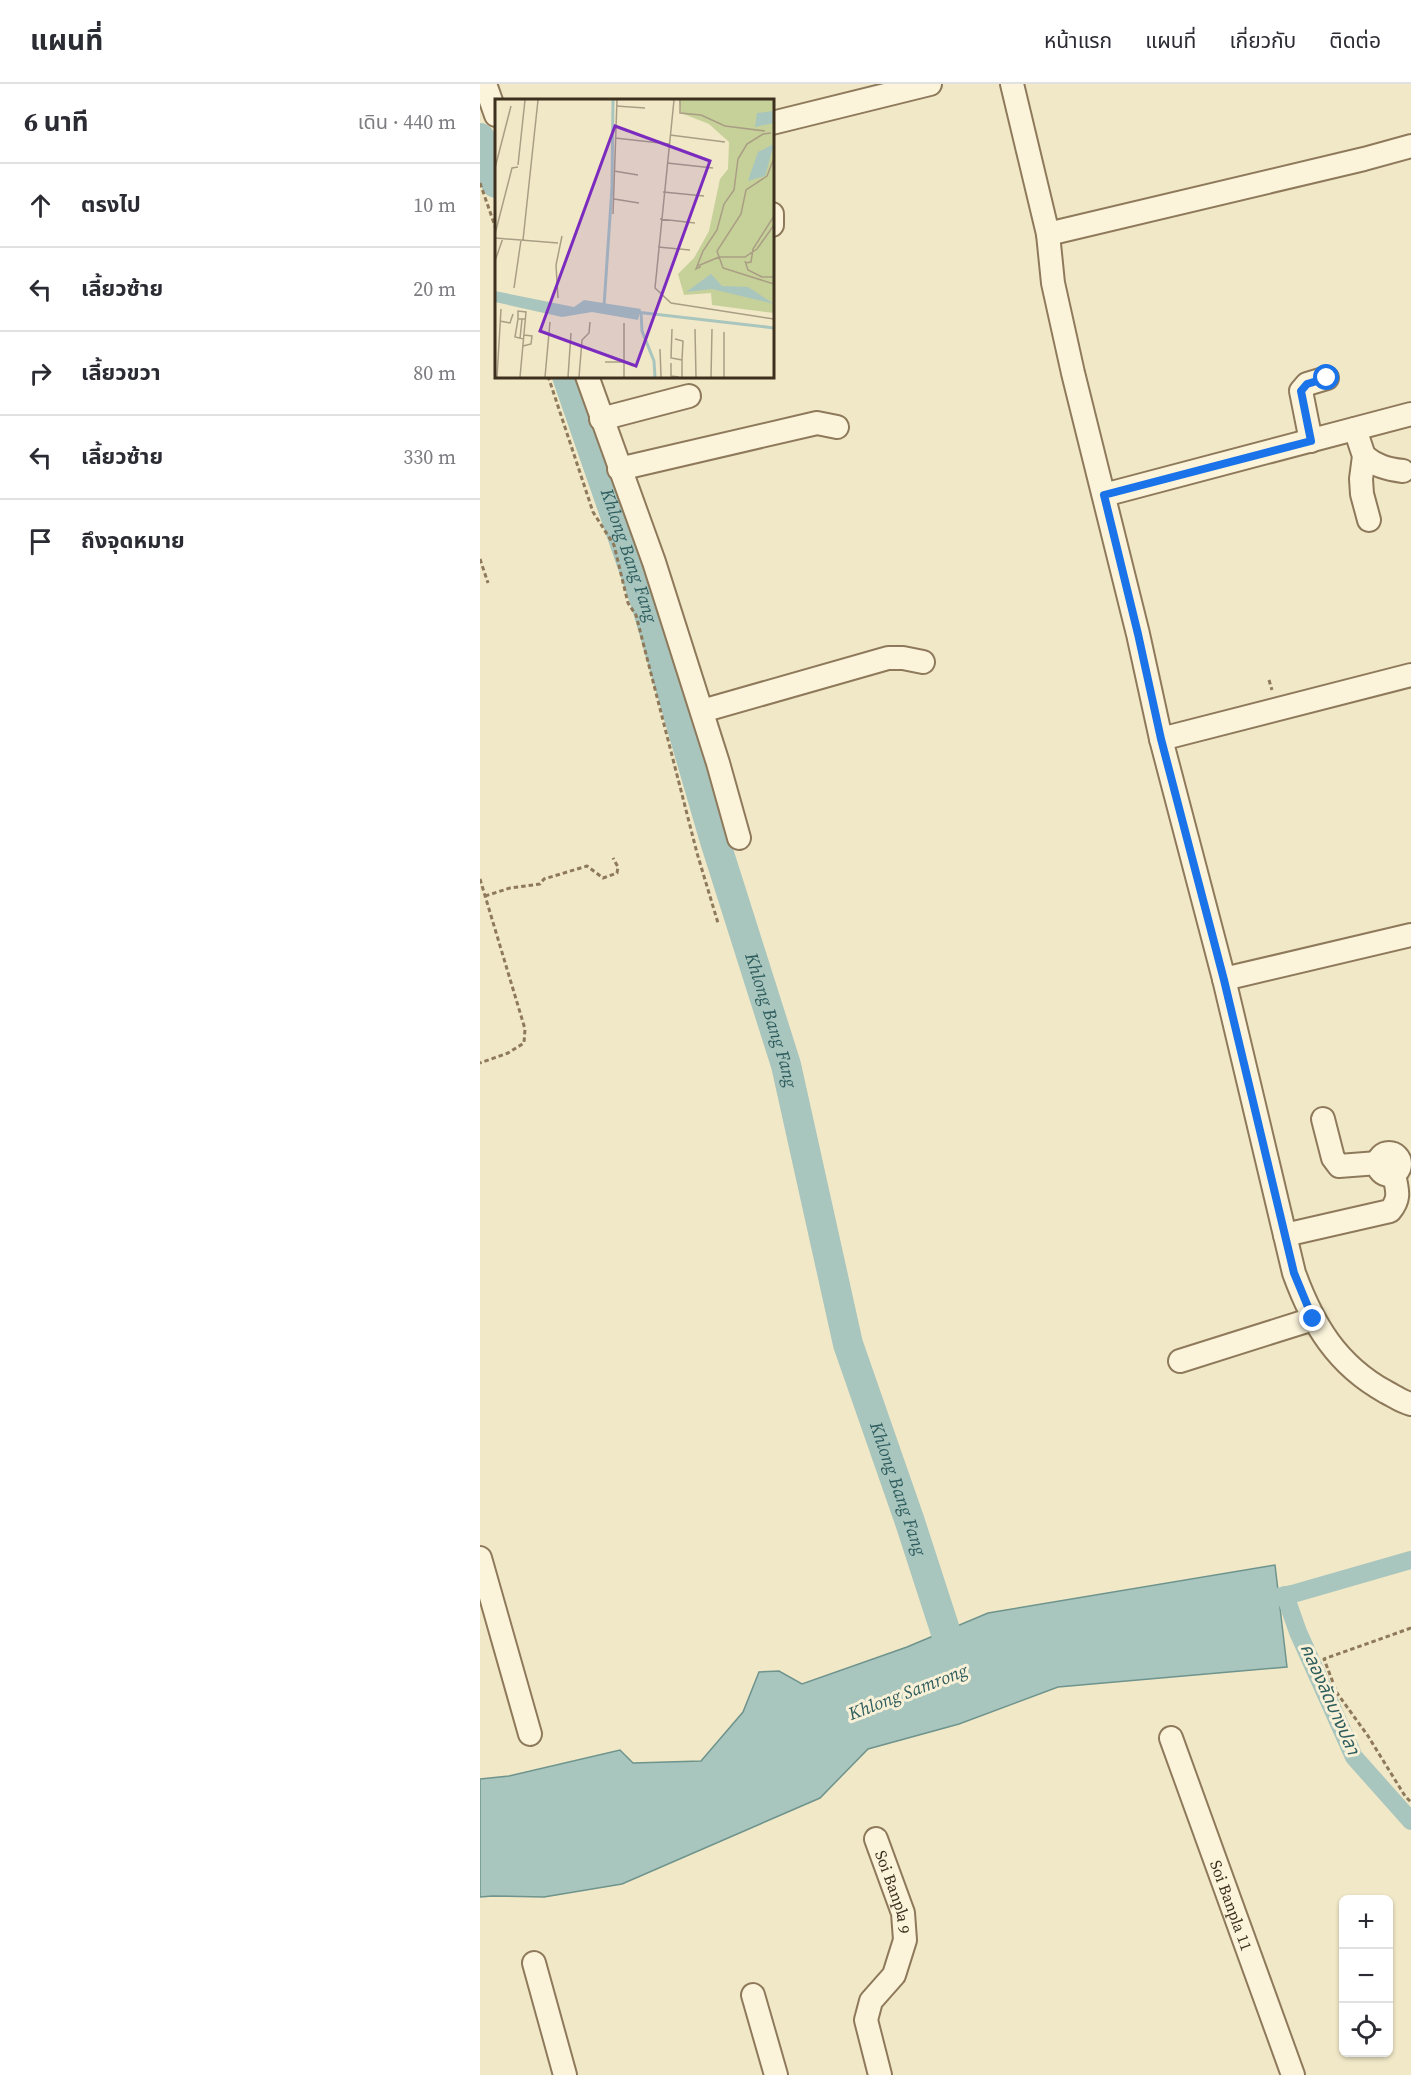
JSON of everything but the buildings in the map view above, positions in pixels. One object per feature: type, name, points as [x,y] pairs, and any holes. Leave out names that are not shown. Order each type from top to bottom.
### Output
[{"type":"street","points":[[485,84],[495,112]]},
{"type":"street","points":[[774,123],[930,84]]},
{"type":"street","points":[[1012,84],[1048,234],[1053,283],[1073,374],[1138,634],[1161,739],[1224,980],[1294,1273],[1313,1319],[1328,1342],[1366,1380],[1411,1404]]},
{"type":"street","points":[[1048,234],[1411,146]]},
{"type":"street","points":[[588,378],[654,562],[702,711],[739,838]]},
{"type":"street","points":[[1311,441],[1301,391],[1307,384],[1327,378]]},
{"type":"street","points":[[601,419],[689,396]]},
{"type":"street","points":[[1104,495],[1411,414]]},
{"type":"street","points":[[619,469],[817,423],[837,428]]},
{"type":"street","points":[[1355,429],[1364,456],[1362,494],[1369,520]]},
{"type":"street","points":[[1364,456],[1372,463],[1387,469],[1403,471]]},
{"type":"street","points":[[702,711],[888,658],[923,662]]},
{"type":"street","points":[[1161,739],[1411,675]]},
{"type":"street","points":[[1224,980],[1411,935]]},
{"type":"street","points":[[1285,1235],[1390,1211],[1397,1203],[1398,1194],[1386,1169],[1339,1166],[1333,1158],[1323,1119]]},
{"type":"street","points":[[1180,1361],[1313,1319]]},
{"type":"street","points":[[480,1558],[530,1734]]},
{"type":"street","name":"Soi Banpla 11","points":[[1171,1738],[1293,2075]]},
{"type":"street","name":"Soi Banpla 9","points":[[876,1839],[903,1913],[905,1940],[894,1975],[871,2001],[866,2020],[880,2075]]},
{"type":"street","points":[[534,1963],[565,2075]]},
{"type":"street","points":[[776,2075],[762,1998],[791,2075]]},
{"type":"path","points":[[480,183],[495,226]]},
{"type":"path","points":[[549,378],[593,512],[614,545],[628,603],[636,615],[697,853],[718,923]]},
{"type":"path","points":[[480,559],[488,583]]},
{"type":"path","points":[[485,896],[510,888],[540,884],[544,879],[587,866],[603,878],[617,873],[618,867],[613,858]]},
{"type":"path","points":[[480,879],[525,1029],[524,1043],[508,1053],[480,1063]]},
{"type":"path","points":[[1411,1628],[1324,1659],[1336,1693],[1368,1736],[1411,1802]]},
{"type":"water","points":[[1275,1565],[1287,1667],[1058,1687],[959,1724],[868,1749],[820,1798],[622,1884],[544,1897],[480,1897],[480,1779],[509,1776],[620,1750],[633,1763],[701,1761],[743,1712],[759,1672],[779,1671],[802,1684],[907,1647],[988,1613]]},
{"type":"waterway","name":"Khlong Bang Fang","points":[[480,138],[495,180]]},
{"type":"waterway","name":"Khlong Bang Fang","points":[[568,378],[647,607],[715,841],[786,1065],[848,1344],[910,1522],[958,1670]]},
{"type":"waterway","name":"Khlong Samrong","points":[[1255,1602],[1296,1593],[1411,1560]]},
{"type":"waterway","name":"คลองลัดบางปลา","points":[[1285,1595],[1298,1632],[1354,1757],[1411,1821]]},
{"type":"route","points":[[1313,1319],[1294,1273],[1224,980],[1161,739],[1104,495],[1311,441],[1301,391],[1307,384],[1327,378]]}]
